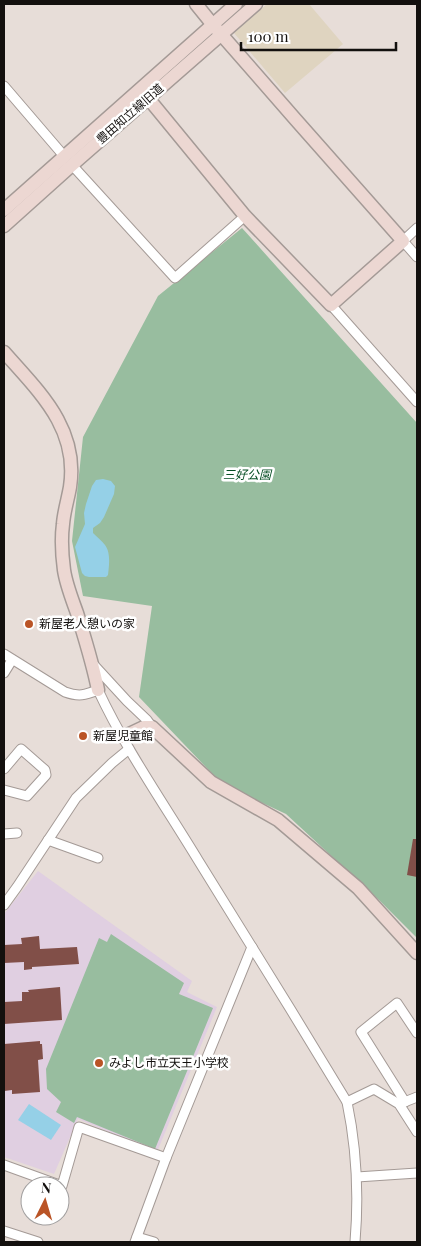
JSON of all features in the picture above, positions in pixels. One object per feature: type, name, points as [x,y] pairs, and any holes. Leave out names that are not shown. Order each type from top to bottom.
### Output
[{"type":"street","points":[[196,4],[417,257]]},
{"type":"street","name":"豊田知立線旧道","points":[[4,210],[148,98],[217,30],[236,4]]},
{"type":"street","name":"豊田知立線旧道","points":[[4,226],[68,161],[217,30],[256,4]]},
{"type":"street","points":[[4,86],[68,161],[175,278],[245,216]]},
{"type":"street","points":[[148,98],[245,216],[330,305],[417,402]]},
{"type":"street","points":[[330,305],[417,228]]},
{"type":"street","points":[[4,352],[43,397],[55,414],[68,443],[72,470],[63,524],[64,571],[93,664],[98,690],[108,712],[347,1102],[353,1131],[357,1177],[355,1242]]},
{"type":"street","points":[[4,654],[65,692],[82,695],[98,690]]},
{"type":"street","points":[[4,673],[12,660]]},
{"type":"street","points":[[93,664],[126,701],[211,782],[278,820],[358,888],[417,953]]},
{"type":"street","points":[[123,737],[144,727],[152,727]]},
{"type":"street","points":[[4,768],[21,748],[45,770],[46,775],[28,796],[4,790]]},
{"type":"street","points":[[4,905],[76,798],[129,749]]},
{"type":"street","points":[[4,834],[16,833]]},
{"type":"street","points":[[48,840],[98,858]]},
{"type":"street","points":[[154,1242],[136,1239],[166,1158],[252,947]]},
{"type":"street","points":[[417,1033],[397,1003],[361,1032],[417,1132]]},
{"type":"street","points":[[347,1102],[374,1089],[402,1103],[417,1097]]},
{"type":"street","points":[[4,1164],[62,1186],[79,1127],[166,1158]]},
{"type":"street","points":[[357,1177],[417,1173]]},
{"type":"street","points":[[4,1231],[38,1242]]},
{"type":"shaded area","points":[[267,4],[309,4],[343,44],[285,93],[234,33]]},
{"type":"shaded area","name":"みよし市立天王小学校","points":[[38,871],[192,981],[187,992],[217,1007],[157,1152],[78,1119],[54,1174],[4,1157],[4,914]]},
{"type":"green space","name":"三好公園","points":[[242,228],[417,423],[417,938],[286,814],[222,784],[139,697],[152,606],[83,596],[72,541],[83,437],[158,296]]},
{"type":"green space","points":[[111,934],[184,983],[179,994],[213,1008],[155,1149],[77,1117],[74,1123],[56,1112],[61,1102],[47,1089],[46,1069],[99,938],[107,942]]},
{"type":"water","points":[[96,480],[111,481],[115,486],[114,494],[104,517],[93,528],[93,533],[107,548],[109,560],[108,575],[106,577],[89,577],[82,573],[75,547],[85,524],[84,513],[92,486]]},
{"type":"water","points":[[29,1104],[61,1125],[51,1140],[18,1120]]},
{"type":"building","points":[[413,839],[417,839],[417,877],[407,875]]},
{"type":"building","points":[[39,936],[40,949],[77,947],[79,964],[32,967],[32,969],[24,970],[24,962],[4,963],[4,945],[22,944],[21,938]]},
{"type":"building","points":[[60,987],[62,1020],[4,1024],[4,1002],[22,1001],[22,992],[29,992],[28,990]]},
{"type":"building","points":[[40,1041],[43,1059],[38,1060],[40,1092],[12,1094],[12,1090],[4,1091],[4,1044]]},
{"type":"place","name":"新屋老人憩いの家","points":[[29,624]]},
{"type":"place","name":"新屋児童館","points":[[83,736]]},
{"type":"place","name":"みよし市立天王小学校","points":[[99,1063]]}]
